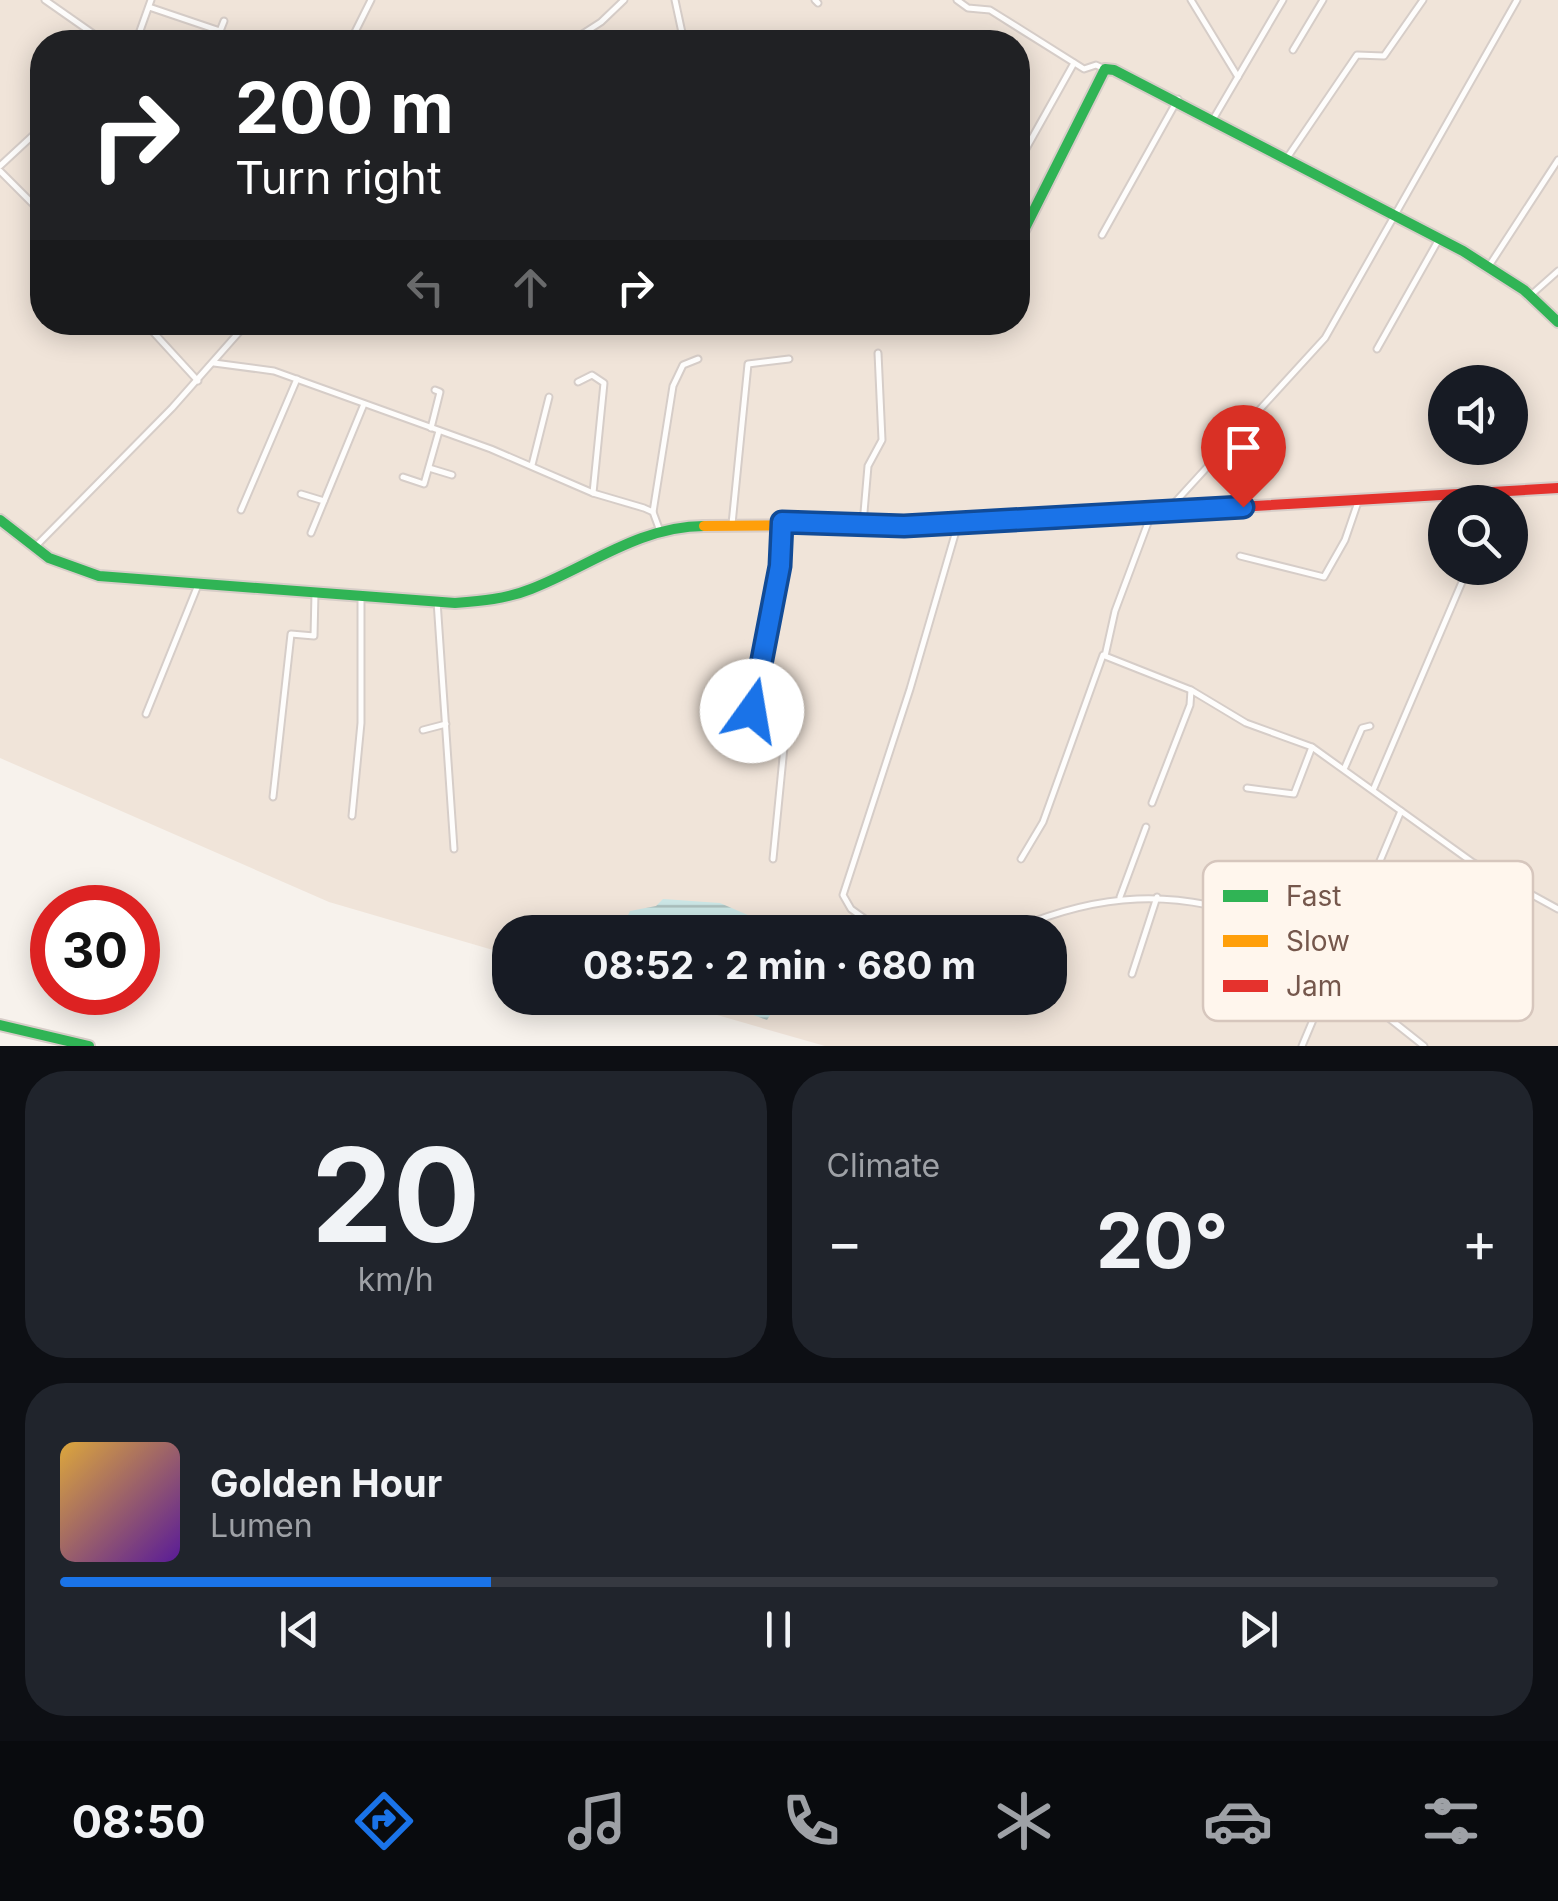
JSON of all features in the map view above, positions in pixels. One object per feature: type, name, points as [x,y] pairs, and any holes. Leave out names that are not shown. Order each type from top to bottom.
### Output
[{"type":"street","points":[[45,0],[88,30]]},
{"type":"street","points":[[356,30],[371,0]]},
{"type":"street","points":[[589,30],[624,0]]},
{"type":"street","points":[[675,0],[681,30]]},
{"type":"street","points":[[958,0],[968,8],[990,10],[1022,30]]},
{"type":"street","points":[[1191,0],[1238,77]]},
{"type":"street","points":[[1215,116],[1283,0]]},
{"type":"street","points":[[1293,50],[1323,0]]},
{"type":"street","points":[[1288,155],[1357,55],[1380,58],[1423,0]]},
{"type":"street","points":[[1166,511],[1316,352],[1517,0]]},
{"type":"street","points":[[140,30],[150,3],[213,30]]},
{"type":"street","points":[[220,30],[224,21]]},
{"type":"street","points":[[1030,35],[1084,69],[1096,65],[1178,99],[1288,155],[1489,266],[1531,295],[1558,322]]},
{"type":"street","points":[[1030,142],[1074,63]]},
{"type":"street","points":[[1030,218],[1105,69]]},
{"type":"street","points":[[1102,235],[1178,99]]},
{"type":"street","points":[[30,139],[0,168],[30,200]]},
{"type":"street","points":[[1489,266],[1558,160]]},
{"type":"street","points":[[1377,348],[1439,239]]},
{"type":"street","points":[[1531,295],[1558,272]]},
{"type":"street","points":[[156,335],[198,381]]},
{"type":"street","points":[[33,549],[198,381],[237,335]]},
{"type":"street","points":[[863,526],[868,466],[882,440],[878,353]]},
{"type":"street","points":[[660,531],[653,512],[673,386],[683,365],[698,358]]},
{"type":"street","points":[[732,524],[748,364],[789,359]]},
{"type":"street","points":[[214,363],[264,369],[297,379],[532,465],[593,493],[653,512]]},
{"type":"street","points":[[578,382],[592,375],[604,383],[593,493]]},
{"type":"street","points":[[241,510],[297,379]]},
{"type":"street","points":[[430,428],[440,392],[435,390]]},
{"type":"street","points":[[532,465],[548,397]]},
{"type":"street","points":[[311,533],[364,404]]},
{"type":"street","points":[[403,477],[424,484],[439,431]]},
{"type":"street","points":[[428,468],[452,475]]},
{"type":"street","points":[[1528,489],[1558,488]]},
{"type":"street","points":[[301,494],[324,501]]},
{"type":"street","points":[[0,520],[33,549],[74,571],[99,576],[361,597],[494,600],[660,531],[782,522],[863,526],[958,524],[1428,494]]},
{"type":"street","points":[[1240,556],[1324,577],[1345,540],[1359,499]]},
{"type":"street","points":[[1021,859],[1043,822],[1152,512]]},
{"type":"street","points":[[773,860],[786,727],[754,718],[752,711],[780,566],[782,522]]},
{"type":"street","points":[[859,915],[842,896],[910,689],[958,524]]},
{"type":"street","points":[[146,714],[199,582]]},
{"type":"street","points":[[1374,788],[1461,585]]},
{"type":"street","points":[[273,797],[292,634],[314,636],[314,592]]},
{"type":"street","points":[[352,816],[361,722],[361,597]]},
{"type":"street","points":[[438,601],[454,848]]},
{"type":"street","points":[[1104,652],[1110,660],[1191,690],[1246,724],[1312,747],[1474,861]]},
{"type":"street","points":[[1152,803],[1190,705],[1191,690]]},
{"type":"street","points":[[422,730],[446,724]]},
{"type":"street","points":[[1345,767],[1362,728],[1370,726]]},
{"type":"street","points":[[1248,788],[1294,794],[1312,747]]},
{"type":"street","points":[[1380,861],[1401,811]]},
{"type":"street","points":[[1120,898],[1146,827]]},
{"type":"street","points":[[1132,974],[1158,897]]},
{"type":"street","points":[[1064,915],[1120,898],[1158,897],[1203,905]]},
{"type":"street","points":[[1533,897],[1558,908]]},
{"type":"street","points":[[1302,1046],[1312,1021]]},
{"type":"street","points":[[1392,1021],[1424,1046]]},
{"type":"street","points":[[0,1026],[89,1046]]},
{"type":"shaded area","points":[[0,0],[1558,0],[1558,1046],[825,1046],[717,1015],[1067,1015],[1067,915],[492,915],[492,950],[329,902],[0,758]]},
{"type":"water","points":[[663,899],[720,903],[748,915],[628,915],[630,911],[656,906]]},
{"type":"traffic: fast","points":[[1030,218],[1105,69],[1114,70],[1463,251],[1524,290],[1558,322]]},
{"type":"traffic: fast","points":[[0,520],[49,558],[99,576],[455,603],[522,592],[636,540],[704,526]]},
{"type":"traffic: fast","points":[[0,1025],[89,1046]]},
{"type":"traffic: slow","points":[[704,526],[958,524],[1221,508]]},
{"type":"traffic: jam","points":[[1221,508],[1558,488]]},
{"type":"route","points":[[752,711],[780,566],[782,522],[904,526],[1243,507]]}]
